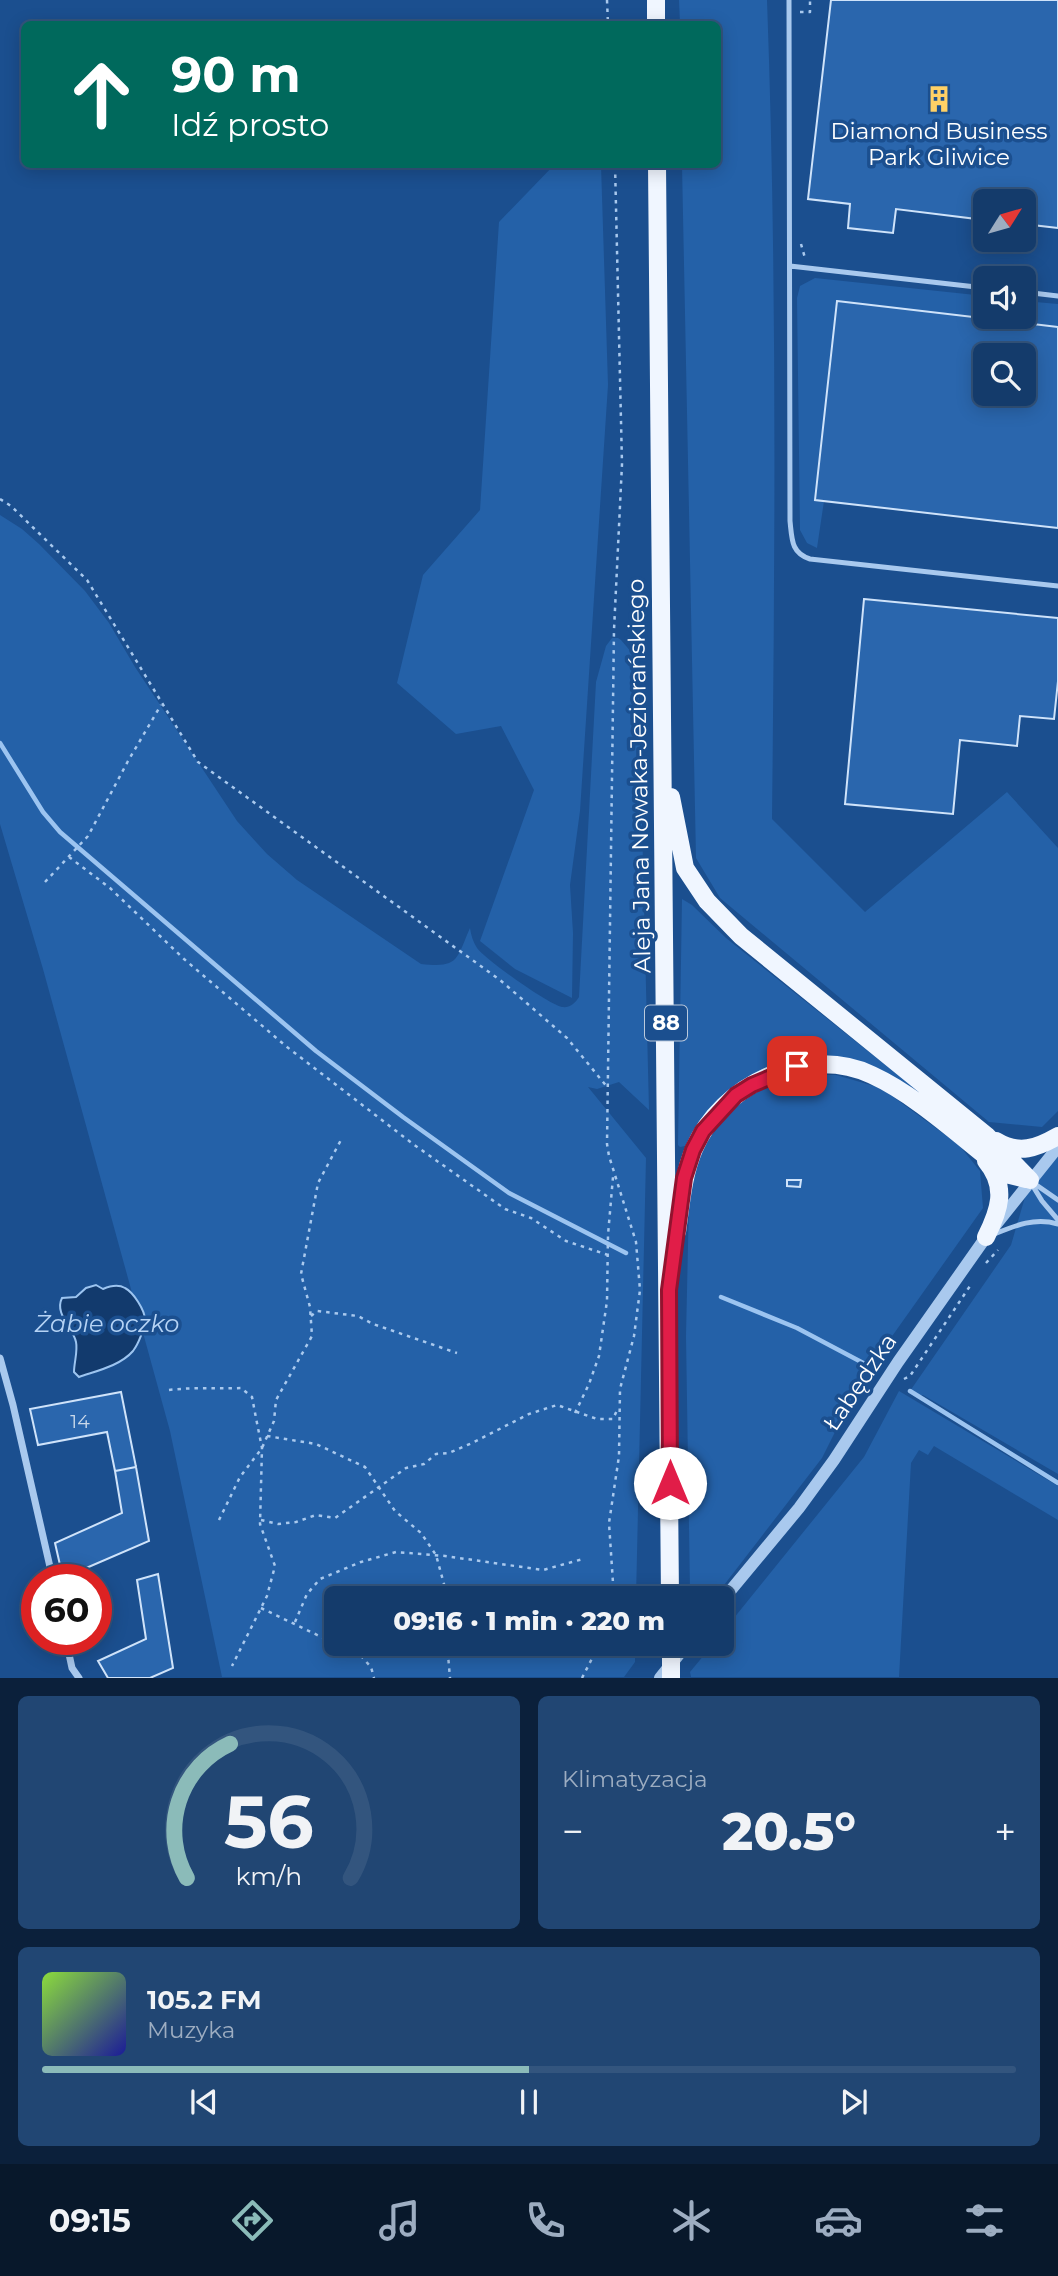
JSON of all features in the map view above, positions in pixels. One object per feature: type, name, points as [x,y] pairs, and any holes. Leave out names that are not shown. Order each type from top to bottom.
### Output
[{"type":"main road","points":[[656,0],[656,21]]},
{"type":"main road","name":"Aleja Jana Nowaka-Jeziorańskiego","points":[[657,168],[670,1586]]},
{"type":"main road","points":[[663,755],[685,868],[707,901],[741,936],[987,1136],[1030,1180]]},
{"type":"main road","points":[[669,1290],[684,1178],[703,1131],[736,1095],[772,1075],[797,1066],[844,1066],[869,1073],[894,1086],[1010,1175],[1030,1180]]},
{"type":"main road","points":[[987,1136],[1004,1146],[1026,1150],[1058,1136]]},
{"type":"main road","points":[[976,1151],[993,1170],[999,1189],[992,1243]]},
{"type":"main road","points":[[671,1656],[671,1678]]},
{"type":"street","name":"Łabędzka","points":[[734,1586],[799,1508],[898,1362],[992,1243],[1030,1180],[1058,1147]]},
{"type":"street","points":[[0,1358],[49,1564]]},
{"type":"street","points":[[69,1655],[72,1668],[79,1678]]},
{"type":"street","points":[[660,1678],[678,1656]]},
{"type":"lane","points":[[789,0],[790,521],[794,550],[800,556],[810,559],[1058,586]]},
{"type":"lane","points":[[790,266],[973,287]]},
{"type":"lane","points":[[1036,293],[1058,296]]},
{"type":"lane","points":[[1030,1180],[1058,1200]]},
{"type":"lane","points":[[1030,1180],[1058,1222]]},
{"type":"lane","points":[[992,1243],[1033,1221],[1058,1222]]},
{"type":"path","points":[[607,0],[608,21]]},
{"type":"path","points":[[794,12],[810,12],[810,0]]},
{"type":"path","points":[[613,1586],[608,1522],[619,1456],[620,1389],[638,1313],[640,1290],[636,1242],[607,1143],[614,630],[622,464],[615,168]]},
{"type":"path","points":[[0,499],[12,506],[87,580],[198,762],[500,980],[566,1038],[608,1088]]},
{"type":"path","points":[[45,882],[88,836],[162,703]]},
{"type":"path","points":[[69,857],[110,888],[184,960],[287,1047],[403,1137],[505,1209],[531,1218],[566,1241],[608,1255]]},
{"type":"path","points":[[219,1520],[240,1477],[262,1448],[274,1421],[276,1400],[312,1336],[311,1316],[301,1274],[318,1183],[342,1138]]},
{"type":"path","points":[[575,1412],[599,1356],[607,1301],[614,1173]]},
{"type":"path","points":[[984,1265],[992,1243]]},
{"type":"path","points":[[901,1381],[910,1376],[977,1276]]},
{"type":"path","points":[[311,1316],[317,1311],[358,1316],[373,1324],[457,1353]]},
{"type":"path","points":[[169,1390],[241,1388],[252,1397],[262,1448],[261,1520],[275,1566],[267,1596],[232,1666]]},
{"type":"path","points":[[261,1520],[278,1524],[296,1522],[316,1515],[335,1518],[406,1468],[424,1464],[436,1454],[449,1453],[472,1443],[529,1414],[556,1405],[597,1419],[613,1419],[619,1406]]},
{"type":"path","points":[[267,1436],[316,1444],[365,1467],[395,1511],[421,1533],[436,1555],[444,1586]]},
{"type":"path","points":[[295,1622],[307,1594],[320,1579],[396,1552],[543,1570],[583,1559]]},
{"type":"path","points":[[261,1608],[295,1622],[360,1656],[371,1667],[374,1678]]},
{"type":"path","points":[[448,1656],[450,1678]]},
{"type":"path","points":[[582,1678],[593,1656]]},
{"type":"shaded area","points":[[679,0],[767,0],[774,307],[772,819],[865,912],[1007,792],[1058,848],[1058,1111],[1042,1127],[989,1122],[720,898],[696,858],[682,168],[721,168],[721,21],[680,21]]},
{"type":"shaded area","points":[[551,168],[601,168],[608,385],[580,811],[570,885],[573,933],[572,998],[515,969],[480,941],[534,790],[501,726],[456,734],[397,683],[423,575],[480,510],[499,222]]},
{"type":"shaded area","points":[[815,278],[973,295],[973,317],[837,302],[815,499],[824,501],[817,548],[807,543],[800,530],[797,298],[800,286]]},
{"type":"shaded area","points":[[1036,302],[1058,304],[1058,327],[1036,325]]},
{"type":"shaded area","points":[[0,515],[39,544],[85,591],[109,623],[237,821],[267,854],[297,880],[421,964],[450,963],[462,948],[470,928],[477,948],[504,971],[555,1004],[568,1007],[579,997],[596,682],[606,646],[612,638],[621,640],[638,660],[649,1110],[619,1082],[597,1089],[588,1087],[646,1158],[636,1586],[324,1586],[324,1656],[635,1656],[635,1662],[624,1677],[222,1677],[170,1431],[43,969],[0,824]]},
{"type":"shaded area","points":[[682,899],[692,905],[726,938],[1002,1158],[914,1093],[805,1059],[697,1126],[685,1146],[680,1147]]},
{"type":"shaded area","points":[[805,1075],[836,1075],[888,1093],[959,1145],[980,1171],[983,1208],[861,1380],[822,1458],[723,1586],[690,1586],[686,1336],[689,1200],[701,1150],[727,1115],[748,1097],[770,1085]]},
{"type":"shaded area","points":[[1058,1147],[1058,1474],[923,1395],[919,1396],[910,1391],[1011,1245],[1030,1180]]},
{"type":"shaded area","points":[[899,1391],[1058,1486],[1058,1520],[934,1446],[928,1455],[919,1450],[911,1463],[899,1677],[691,1677],[690,1672],[703,1656],[734,1656],[734,1618],[864,1457]]},
{"type":"water","name":"Żabie oczko","points":[[96,1285],[103,1289],[117,1286],[128,1290],[141,1307],[145,1320],[141,1336],[128,1356],[108,1367],[79,1377],[74,1372],[76,1342],[62,1315],[60,1304],[62,1298],[76,1297],[86,1288]]},
{"type":"building","name":"Diamond Business Park Gliwice","points":[[831,0],[1058,0],[1058,228],[1036,225],[1036,189],[973,189],[973,219],[896,209],[893,233],[848,228],[850,204],[808,199]]},
{"type":"building","points":[[837,301],[973,317],[973,329],[1036,329],[1036,324],[1058,327],[1058,528],[815,500]]},
{"type":"building","points":[[864,599],[1058,618],[1058,681],[1054,719],[1020,716],[1017,746],[960,740],[953,814],[845,804]]},
{"type":"building","points":[[787,1180],[801,1180],[800,1187],[787,1186]]},
{"type":"building","points":[[121,1392],[136,1467],[115,1471],[107,1432],[38,1445],[30,1409]]},
{"type":"building","points":[[136,1467],[149,1541],[96,1564],[60,1564],[55,1543],[122,1513],[115,1471]]},
{"type":"building","points":[[158,1574],[173,1668],[150,1678],[108,1678],[98,1661],[146,1639],[137,1580]]},
{"type":"waterway","points":[[0,743],[43,812],[60,832],[316,1051],[509,1193],[626,1253]]},
{"type":"waterway","points":[[721,1297],[797,1328],[867,1365]]},
{"type":"waterway","points":[[910,1391],[1058,1483]]},
{"type":"place","name":"Diamond Business Park Gliwice","points":[[939,99]]},
{"type":"route","points":[[670,1483],[669,1290],[684,1178],[693,1150],[718,1112],[736,1095],[752,1085],[797,1066]]}]
